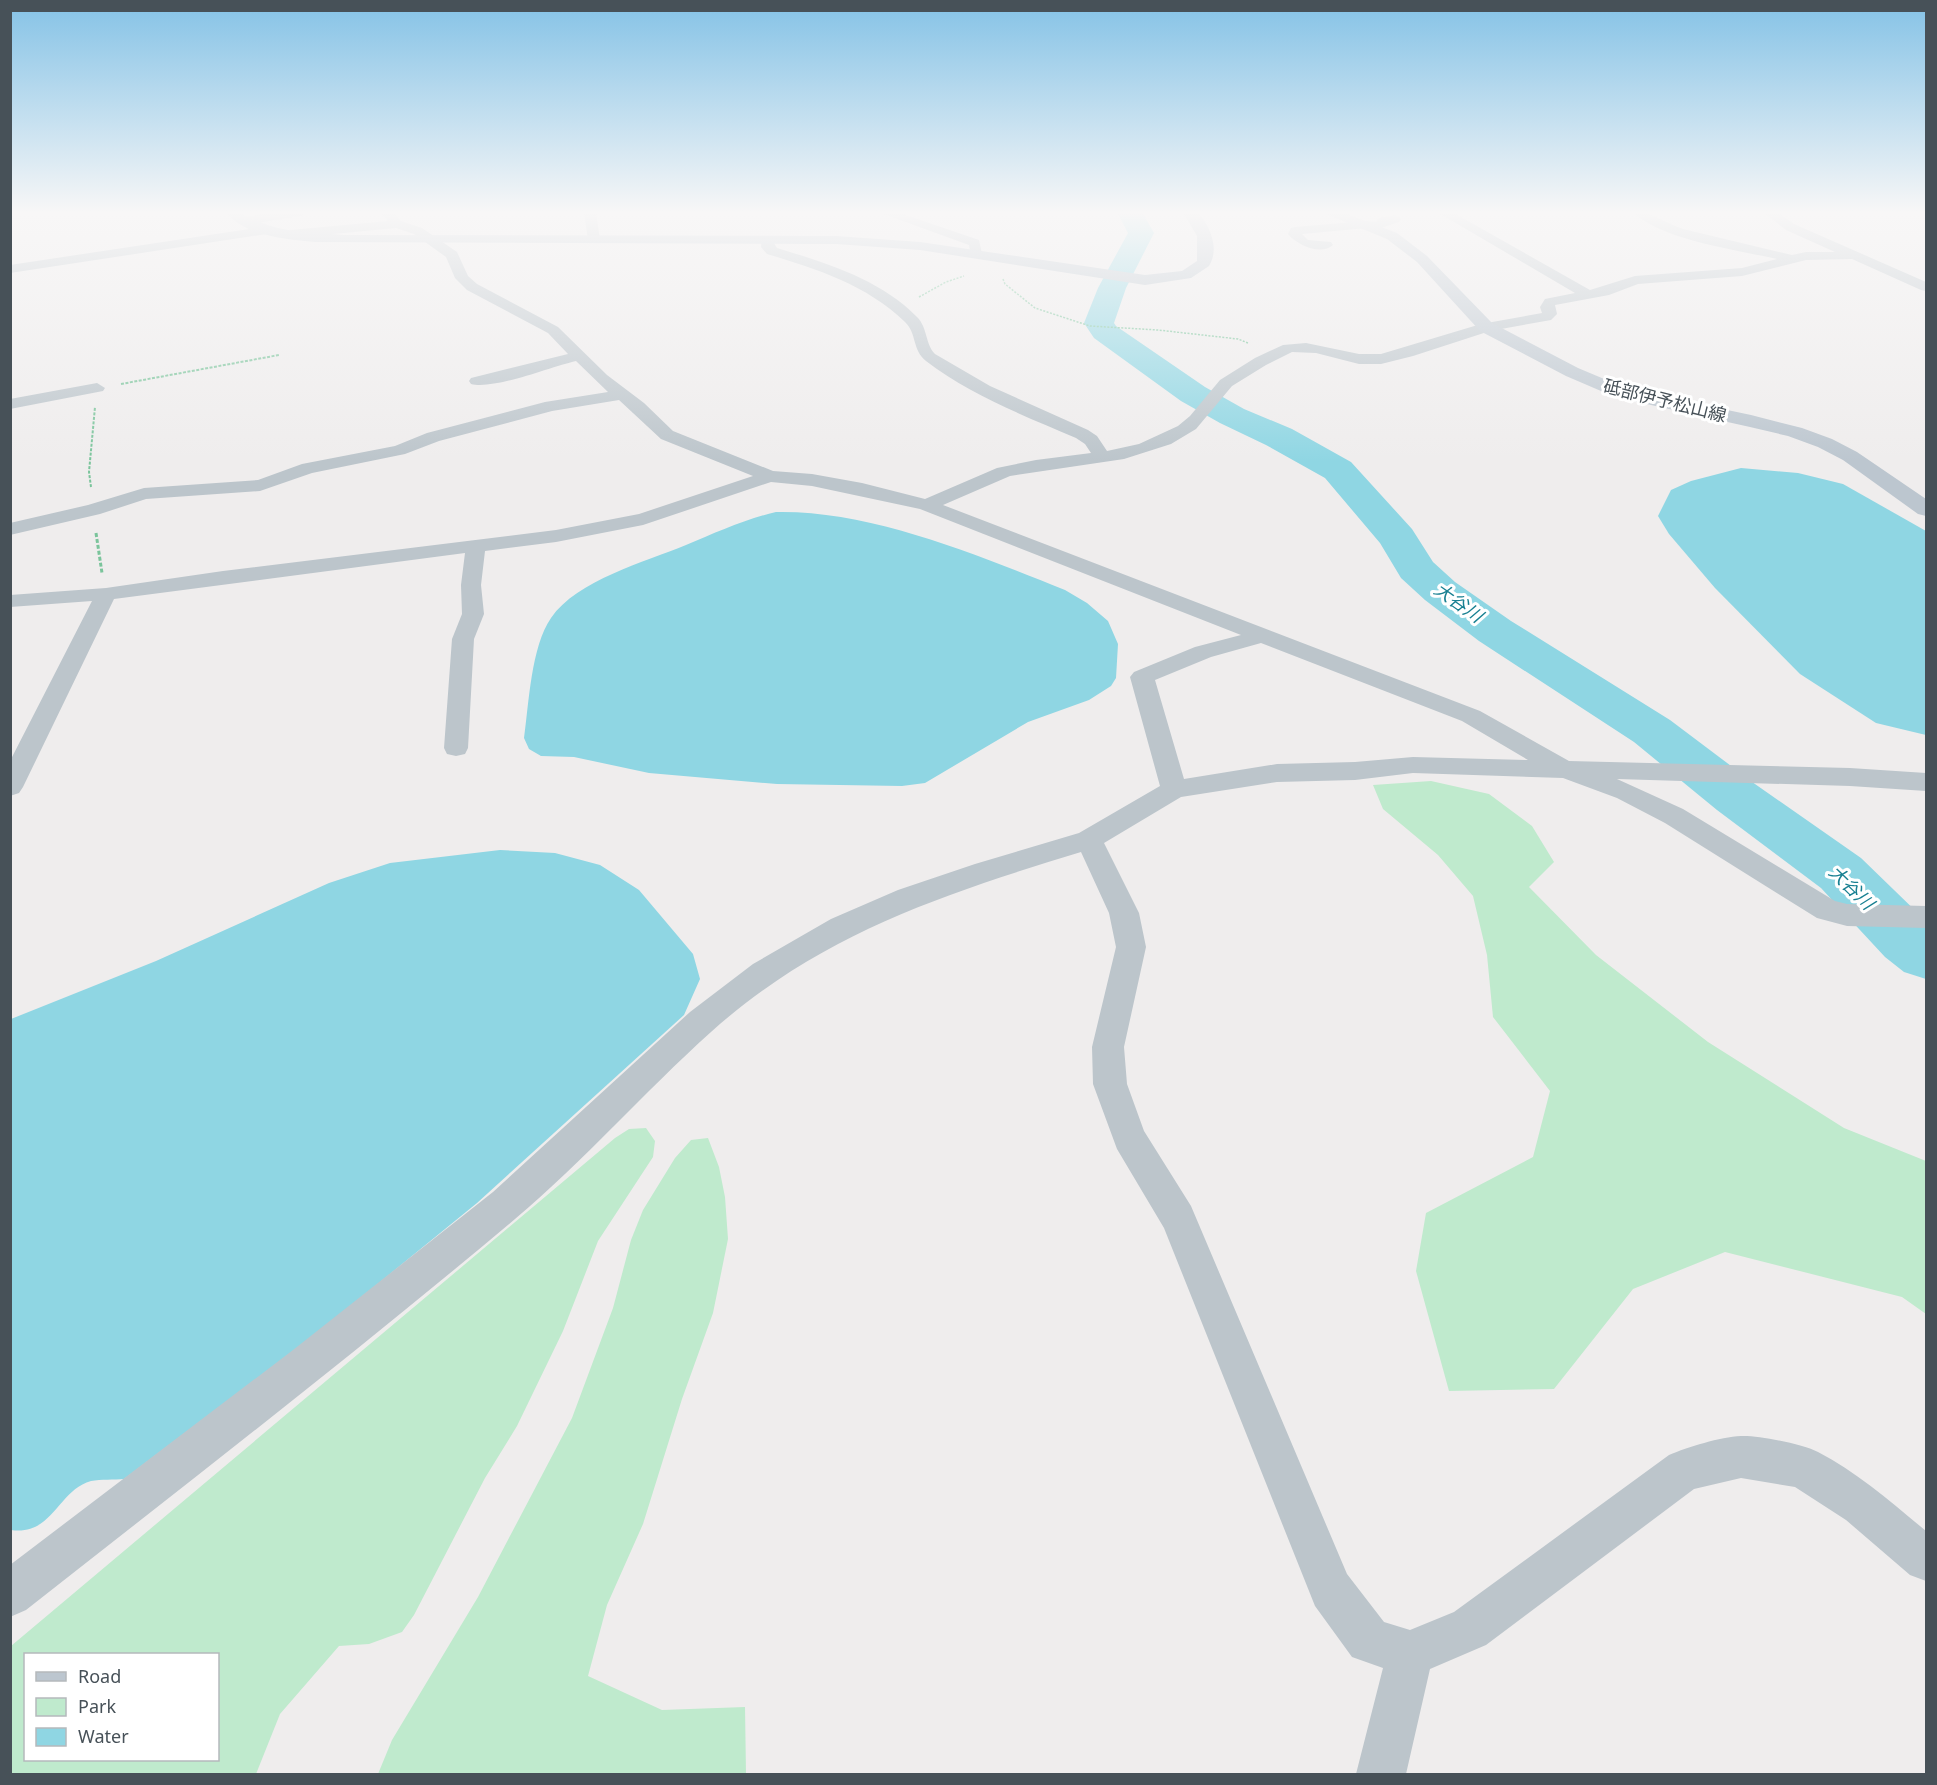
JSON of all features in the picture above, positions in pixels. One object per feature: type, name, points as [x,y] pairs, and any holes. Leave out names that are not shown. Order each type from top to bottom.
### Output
[{"type":"main road","name":"砥部伊予松山線","points":[[1457,295],[1486,327],[1516,345],[1601,386],[1622,393],[1795,432],[1825,443],[1850,456],[1926,509]]},
{"type":"street","points":[[488,295],[553,330],[667,435],[770,476],[842,485],[927,505],[1471,716],[1560,767],[1626,792],[1674,816],[1827,910],[1847,915],[1926,917]]},
{"type":"street","points":[[876,295],[898,308],[920,328],[923,336],[922,351],[930,357],[969,382],[1082,434],[1091,440],[1102,456]]},
{"type":"street","points":[[927,505],[983,478],[1015,469],[1143,448],[1170,438],[1185,430],[1226,382],[1285,349],[1296,346],[1356,360],[1376,360],[1409,354],[1486,327],[1546,317],[1550,314],[1547,307],[1550,302],[1580,295]]},
{"type":"street","points":[[477,381],[497,379],[553,361],[579,356]]},
{"type":"street","points":[[10,404],[97,388]]},
{"type":"street","points":[[10,529],[93,510],[144,494],[260,485],[308,468],[399,450],[433,437],[551,406],[587,399],[623,396]]},
{"type":"street","points":[[10,601],[106,594],[223,577],[556,536],[643,519],[770,476]]},
{"type":"street","points":[[456,748],[463,639],[473,614],[471,585],[476,546]]},
{"type":"street","points":[[10,787],[106,594]]},
{"type":"street","points":[[1174,789],[1142,677],[1203,652],[1264,635]]},
{"type":"street","points":[[10,1594],[307,1364],[506,1204],[701,1021],[764,973],[841,927],[908,897],[1089,840],[1174,789],[1277,773],[1355,771],[1413,765],[1560,767],[1850,777],[1926,782]]},
{"type":"street","points":[[1089,840],[1124,913],[1131,948],[1108,1047],[1110,1084],[1129,1138],[1178,1218],[1331,1590],[1369,1640],[1410,1654],[1470,1629],[1684,1470],[1741,1457],[1803,1467],[1861,1505],[1926,1559]]},
{"type":"street","points":[[1381,1774],[1410,1654]]},
{"type":"path","points":[[898,308],[921,295]]},
{"type":"path","points":[[1019,295],[1035,308],[1082,324],[1111,330],[1158,330],[1238,339],[1258,346],[1270,357]]},
{"type":"path","points":[[97,388],[279,355]]},
{"type":"green space","points":[[1431,781],[1489,794],[1532,826],[1554,862],[1529,887],[1596,955],[1708,1042],[1844,1128],[1926,1161],[1926,1314],[1902,1297],[1725,1252],[1633,1289],[1554,1389],[1449,1391],[1416,1271],[1426,1213],[1533,1157],[1550,1091],[1493,1017],[1487,955],[1473,896],[1438,855],[1383,809],[1373,785]]},
{"type":"green space","points":[[646,1128],[655,1141],[653,1157],[598,1241],[563,1331],[517,1426],[485,1478],[414,1615],[402,1632],[369,1644],[339,1646],[280,1714],[256,1774],[11,1774],[11,1646],[615,1138],[629,1129]]},
{"type":"green space","points":[[708,1138],[719,1167],[725,1197],[728,1239],[713,1313],[682,1399],[643,1524],[607,1605],[588,1676],[662,1710],[745,1707],[746,1774],[378,1774],[392,1740],[478,1597],[572,1418],[613,1308],[631,1240],[643,1210],[675,1158],[691,1140]]},
{"type":"water","points":[[1741,468],[1798,473],[1843,484],[1926,531],[1926,735],[1876,723],[1800,674],[1715,588],[1669,534],[1658,516],[1671,490],[1691,481]]},
{"type":"water","points":[[776,512],[812,513],[849,518],[886,527],[960,549],[1065,590],[1087,603],[1108,621],[1118,644],[1116,678],[1111,686],[1089,700],[1028,722],[925,783],[902,786],[777,784],[649,773],[574,757],[541,756],[529,749],[524,738],[535,659],[544,630],[563,605],[577,593],[613,574],[742,522]]},
{"type":"water","points":[[500,850],[555,853],[600,865],[639,890],[693,954],[700,979],[684,1015],[477,1203],[326,1326],[124,1479],[91,1481],[70,1493],[46,1520],[37,1526],[25,1530],[11,1530],[11,1019],[156,961],[329,883],[390,863]]},
{"type":"waterway","name":"大谷川","points":[[1109,295],[1099,323],[1105,332],[1193,394],[1232,416],[1279,437],[1338,470],[1398,538],[1416,569],[1440,591],[1495,631],[1652,731],[1736,797],[1841,873],[1907,940],[1926,955]]}]
